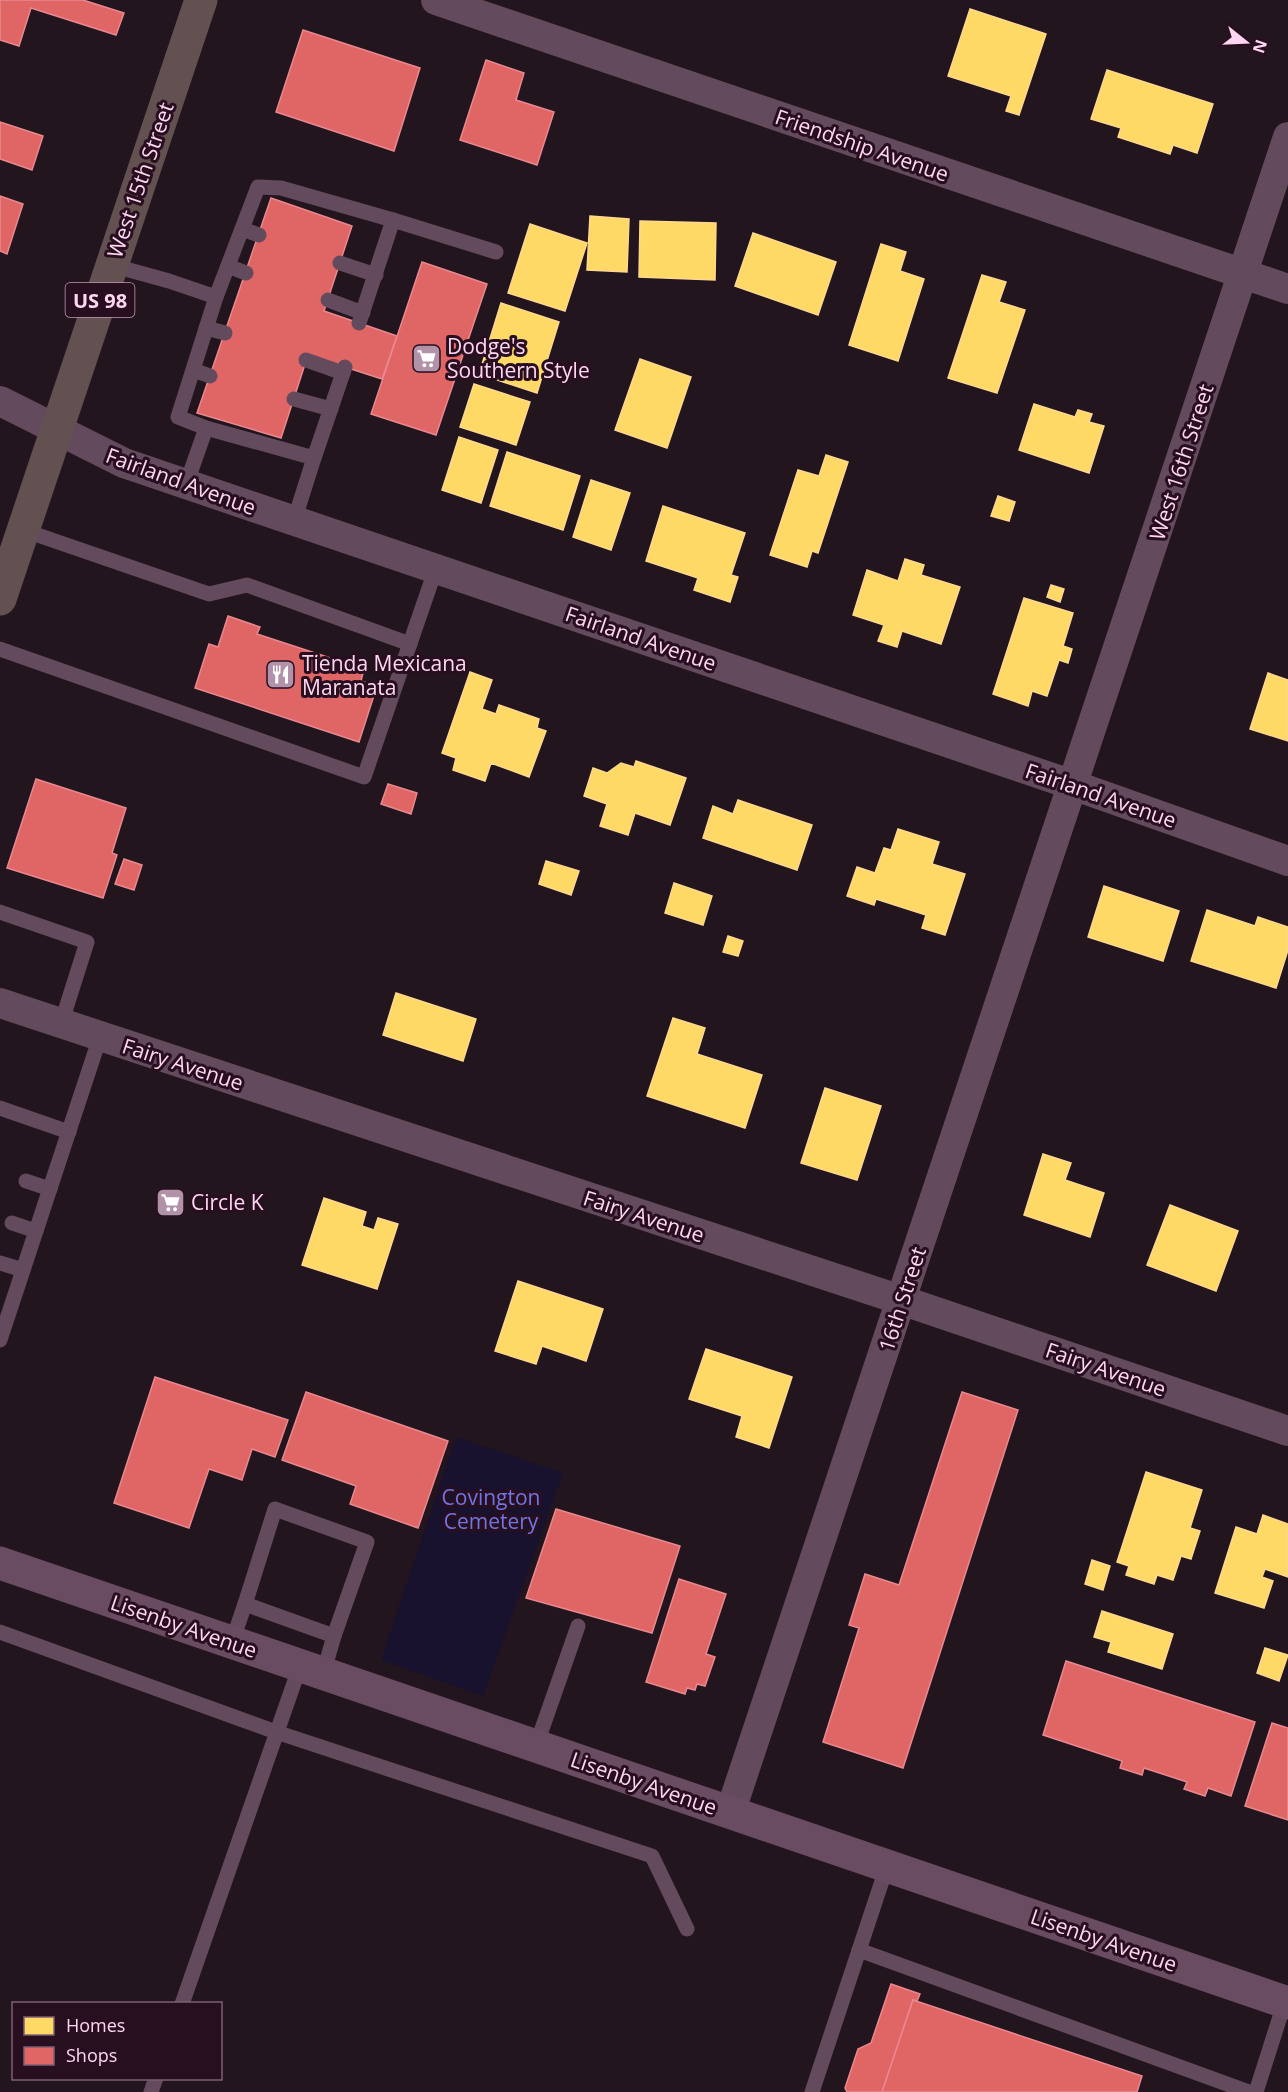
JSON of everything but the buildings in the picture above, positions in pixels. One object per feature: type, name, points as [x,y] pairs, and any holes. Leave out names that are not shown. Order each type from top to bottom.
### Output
[{"type":"highway","name":"West 15th Street","points":[[0,599],[201,0]]},
{"type":"main road","name":"Lisenby Avenue","points":[[0,1563],[1286,2002]]},
{"type":"street","name":"Friendship Avenue","points":[[436,0],[1288,289]]},
{"type":"street","name":"West 16th Street","points":[[1073,785],[1288,138]]},
{"type":"street","name":"Fairland Avenue","points":[[0,401],[124,463],[1073,785],[1288,861]]},
{"type":"street","name":"16th Street","points":[[730,1813],[1073,785]]},
{"type":"street","name":"Fairy Avenue","points":[[0,1003],[901,1300],[1288,1431]]},
{"type":"lane","points":[[314,458],[206,428],[178,417],[216,297],[258,187],[281,188],[496,252]]},
{"type":"lane","points":[[328,300],[361,318],[393,220]]},
{"type":"lane","points":[[242,229],[258,235]]},
{"type":"lane","points":[[340,263],[376,275]]},
{"type":"lane","points":[[111,265],[216,297]]},
{"type":"lane","points":[[228,266],[246,273]]},
{"type":"lane","points":[[206,328],[225,333]]},
{"type":"lane","points":[[294,521],[344,370],[306,360]]},
{"type":"lane","points":[[193,370],[210,376]]},
{"type":"lane","points":[[294,399],[331,409]]},
{"type":"lane","points":[[186,485],[206,428]]},
{"type":"lane","points":[[23,530],[209,594],[248,585],[410,644]]},
{"type":"lane","points":[[0,649],[364,777],[436,568]]},
{"type":"lane","points":[[0,912],[87,942],[61,1024]]},
{"type":"lane","points":[[0,1340],[5,1310],[23,1270],[100,1037]]},
{"type":"lane","points":[[0,1108],[69,1132]]},
{"type":"lane","points":[[26,1181],[50,1189]]},
{"type":"lane","points":[[12,1223],[36,1231]]},
{"type":"lane","points":[[0,1263],[23,1270]]},
{"type":"lane","points":[[183,2002],[276,1732],[311,1670],[334,1636],[367,1542],[275,1509],[232,1642]]},
{"type":"lane","points":[[245,1604],[334,1636]]},
{"type":"lane","points":[[536,1746],[578,1626]]},
{"type":"lane","points":[[0,1632],[276,1732],[652,1856],[687,1929]]},
{"type":"lane","points":[[812,2092],[887,1866]]},
{"type":"lane","points":[[859,1950],[1232,2089],[1249,2092]]},
{"type":"lane","points":[[1256,2092],[1286,2002]]},
{"type":"green space","name":"Covington Cemetery","points":[[456,1437],[563,1473],[483,1696],[381,1660]]},
{"type":"place","name":"Dodge's Southern Style","points":[[426,358]]},
{"type":"place","name":"Tienda Mexicana Maranata","points":[[281,675]]},
{"type":"place","name":"Circle K","points":[[170,1202]]}]
